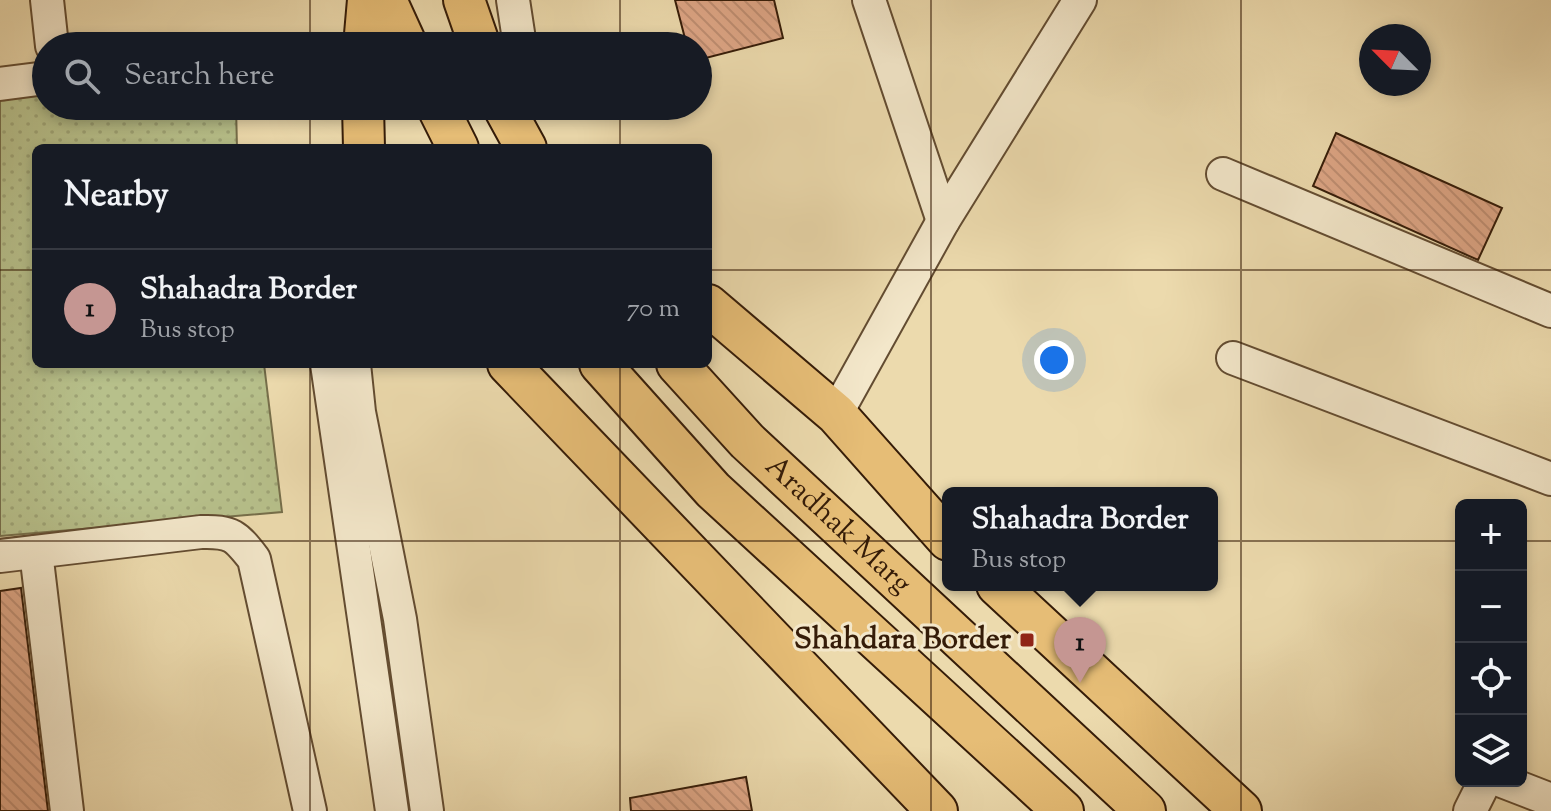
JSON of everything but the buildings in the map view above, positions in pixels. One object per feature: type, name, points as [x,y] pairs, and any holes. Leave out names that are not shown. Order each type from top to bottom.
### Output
[{"type":"main road","points":[[365,32],[368,0]]},
{"type":"main road","points":[[386,0],[401,32]]},
{"type":"main road","points":[[464,0],[475,32]]},
{"type":"main road","points":[[363,120],[364,144]]},
{"type":"main road","points":[[444,120],[456,144]]},
{"type":"main road","points":[[511,120],[524,144]]},
{"type":"main road","points":[[712,308],[836,414],[942,533]]},
{"type":"main road","points":[[512,368],[937,811]]},
{"type":"main road","name":"Aradhak Marg","points":[[604,368],[713,490],[1063,811]]},
{"type":"main road","name":"Aradhak Marg","points":[[681,368],[747,441],[1145,811]]},
{"type":"main road","points":[[1003,591],[1241,811]]},
{"type":"street","points":[[47,0],[50,32]]},
{"type":"street","points":[[513,0],[518,32]]},
{"type":"street","points":[[869,0],[943,221]]},
{"type":"street","points":[[836,414],[943,221],[1080,0]]},
{"type":"street","points":[[0,84],[32,80]]},
{"type":"street","points":[[524,120],[526,144]]},
{"type":"street","points":[[1223,174],[1551,311]]},
{"type":"street","points":[[1233,358],[1551,479]]},
{"type":"street","points":[[328,368],[390,797],[422,774]]},
{"type":"street","points":[[354,368],[359,412],[400,619],[427,811]]},
{"type":"street","points":[[0,556],[201,532],[223,532],[238,539],[254,559],[310,811]]},
{"type":"street","points":[[36,552],[67,811]]},
{"type":"street","points":[[1470,811],[1482,787]]},
{"type":"street","points":[[1517,787],[1551,800]]},
{"type":"green space","points":[[32,90],[32,120],[236,120],[237,144],[32,144],[32,368],[264,368],[282,512],[0,536],[0,94]]},
{"type":"place","name":"Shahdara Border","points":[[1027,640]]},
{"type":"place","name":"Shahadra Border","points":[[1080,683]]}]
